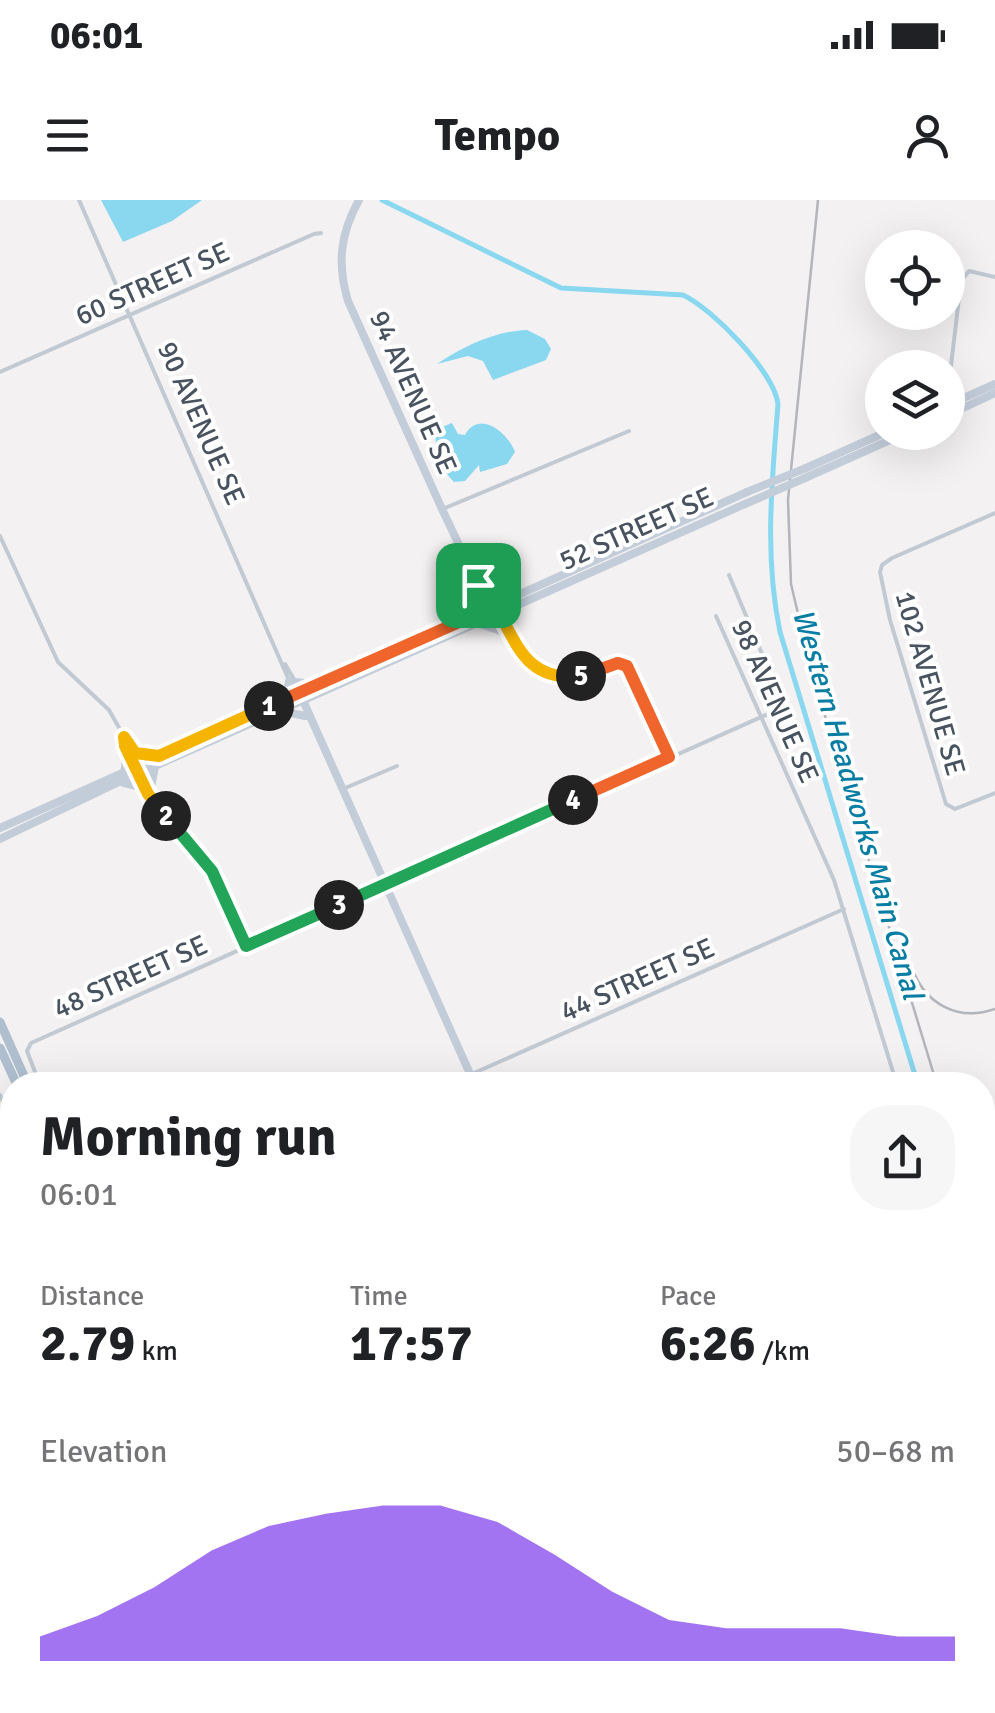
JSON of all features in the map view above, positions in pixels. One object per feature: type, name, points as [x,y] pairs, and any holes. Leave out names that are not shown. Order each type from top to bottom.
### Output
[{"type":"main road","name":"94 AVENUE SE","points":[[359,200],[340,250],[344,287],[442,510],[492,612]]},
{"type":"main road","points":[[965,397],[995,384]]},
{"type":"main road","points":[[965,407],[995,394]]},
{"type":"main road","name":"52 STREET SE","points":[[0,828],[124,772],[156,767],[277,711],[318,684],[745,504],[865,443]]},
{"type":"main road","name":"52 STREET SE","points":[[492,612],[510,600],[746,492],[865,449]]},
{"type":"main road","points":[[501,631],[475,619],[481,592],[510,600]]},
{"type":"main road","name":"52 STREET SE","points":[[0,839],[119,782],[159,756],[297,698],[318,694],[475,619]]},
{"type":"main road","points":[[297,698],[292,681],[318,684]]},
{"type":"main road","points":[[277,711],[298,712],[309,718],[318,694]]},
{"type":"main road","name":"90 AVENUE SE","points":[[297,698],[318,734],[469,1072]]},
{"type":"main road","points":[[124,772],[132,753],[159,756]]},
{"type":"main road","points":[[119,782],[148,788],[156,767]]},
{"type":"main road","points":[[0,1022],[22,1072]]},
{"type":"main road","points":[[0,1048],[10,1072]]},
{"type":"street","name":"90 AVENUE SE","points":[[78,200],[297,698]]},
{"type":"street","name":"60 STREET SE","points":[[0,372],[321,233]]},
{"type":"street","points":[[953,350],[961,281],[969,271],[995,277]]},
{"type":"street","points":[[442,510],[629,431]]},
{"type":"street","name":"102 AVENUE SE","points":[[995,513],[882,565],[882,588],[890,620],[941,789],[951,809],[995,793]]},
{"type":"street","points":[[0,536],[58,662],[109,710],[154,800],[212,871],[246,946]]},
{"type":"street","points":[[729,576],[778,692],[777,710],[761,716]]},
{"type":"street","name":"94 AVENUE SE","points":[[492,612],[501,631],[520,653],[532,664],[560,676],[586,675],[618,663],[627,666],[669,757]]},
{"type":"street","name":"94 AVENUE SE","points":[[492,612],[520,653]]},
{"type":"street","name":"98 AVENUE SE","points":[[716,616],[844,910],[893,1072]]},
{"type":"street","name":"48 STREET SE","points":[[35,1072],[27,1048],[30,1043],[761,716]]},
{"type":"street","points":[[342,789],[397,766]]},
{"type":"street","name":"44 STREET SE","points":[[477,1072],[844,910]]},
{"type":"water","points":[[101,200],[202,200],[172,221],[123,242]]},
{"type":"water","points":[[527,330],[545,339],[551,349],[546,360],[493,380],[483,361],[468,356],[437,364],[480,341]]},
{"type":"water","points":[[452,423],[458,434],[465,435],[478,424],[493,427],[515,452],[507,464],[480,472],[479,465],[465,481],[454,482],[445,471],[436,443],[437,429]]},
{"type":"waterway","name":"Western Headworks Main Canal","points":[[382,200],[561,288],[683,295],[725,327],[766,375],[778,404],[771,547],[780,632],[914,1072]]},
{"type":"railway","points":[[818,200],[788,500],[791,584],[812,673],[933,1072]]},
{"type":"railway","points":[[912,968],[925,991],[944,1007],[968,1013],[995,1009]]},
{"type":"route","points":[[478,585],[520,653],[542,670],[576,678],[612,664],[627,666],[669,757],[246,946],[212,871],[148,794],[124,737],[135,753],[159,756],[475,615],[478,585]]}]
